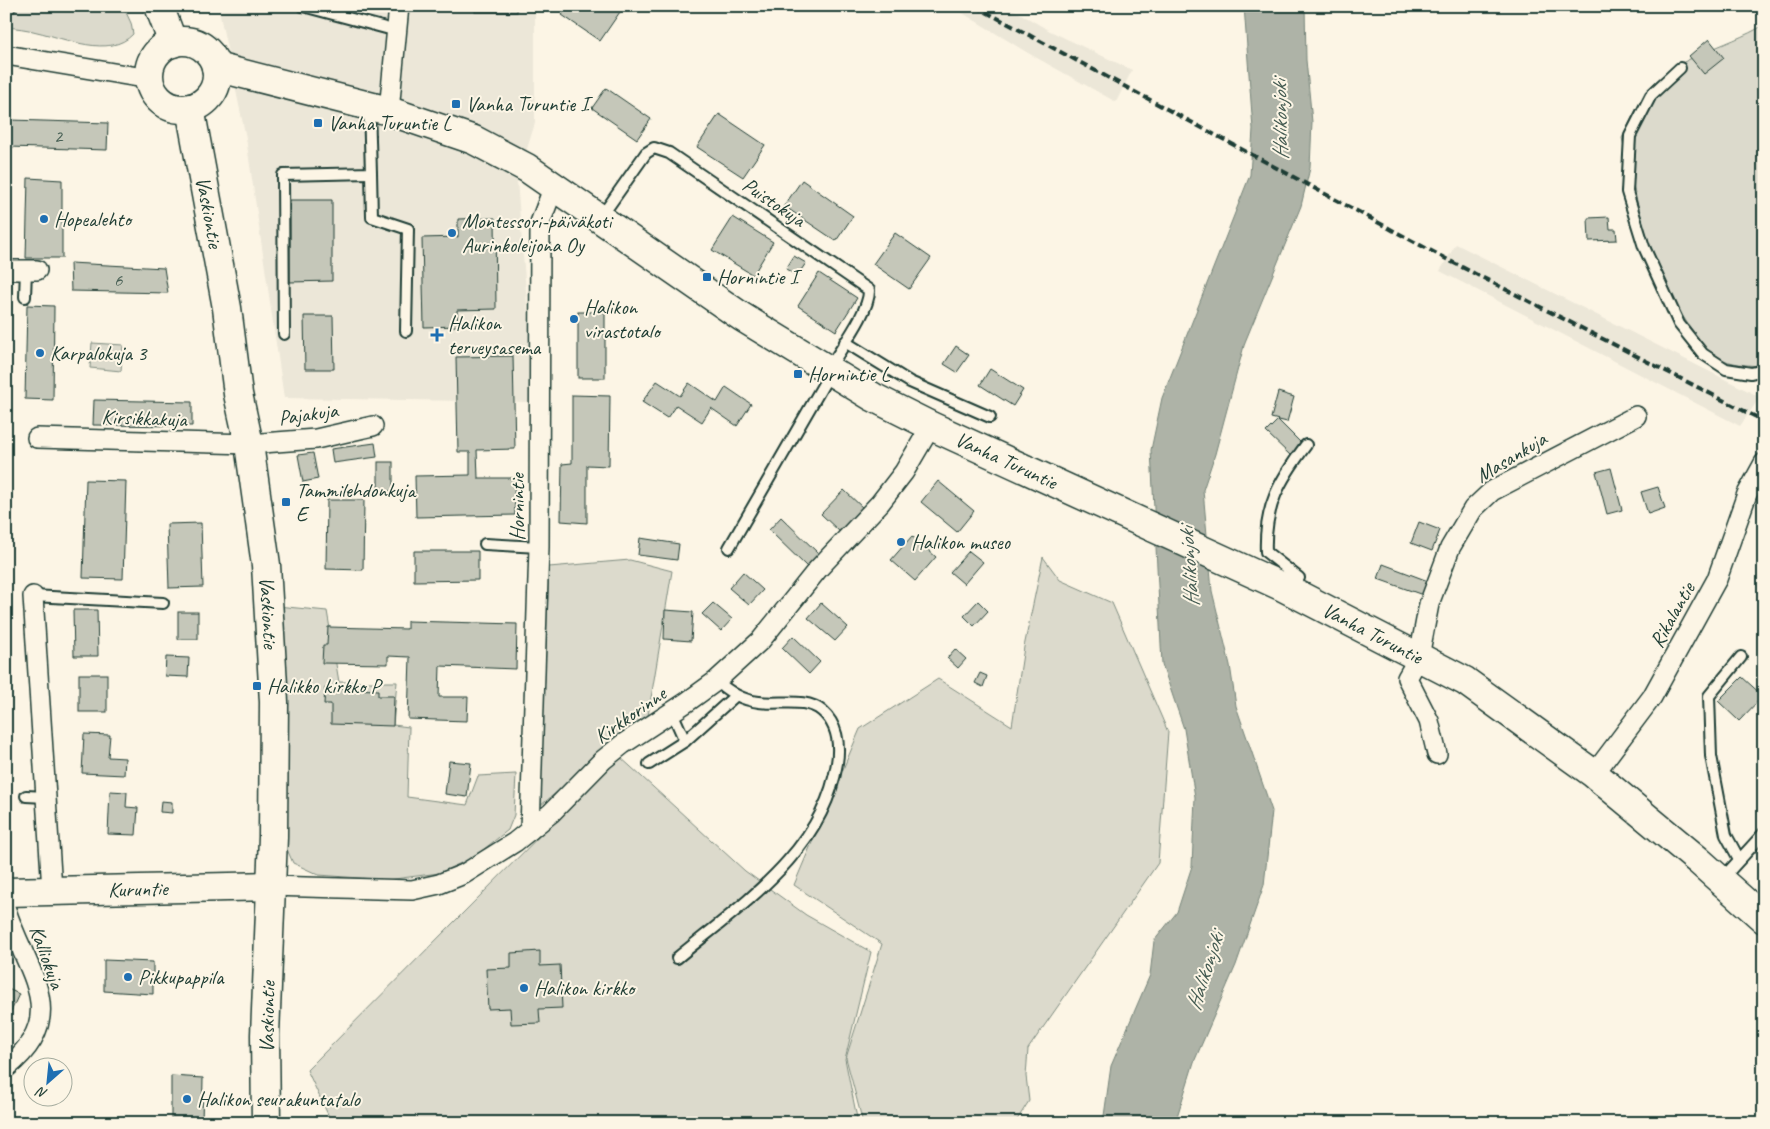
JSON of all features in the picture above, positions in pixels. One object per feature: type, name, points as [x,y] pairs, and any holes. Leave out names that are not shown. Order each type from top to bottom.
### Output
[{"type":"street","points":[[160,6],[173,43]]},
{"type":"street","points":[[379,109],[396,30],[399,6]]},
{"type":"street","points":[[182,41],[200,46],[207,52],[216,67],[217,76],[212,92],[206,99],[190,108],[173,107],[165,104],[158,97],[150,79],[150,68],[159,51],[173,43],[182,41]]},
{"type":"street","points":[[6,55],[150,79]]},
{"type":"street","name":"Vanha Turuntie","points":[[216,67],[379,109],[474,140],[528,168],[742,317],[873,396],[931,426],[1077,494],[1291,582],[1419,657],[1465,681],[1594,774],[1721,881],[1764,920]]},
{"type":"street","name":"Vaskiontie","points":[[190,108],[227,308],[238,394],[249,444],[266,565],[274,702],[266,1035],[266,1123]]},
{"type":"street","name":"Hornintie","points":[[530,830],[539,548],[540,223],[554,186]]},
{"type":"street","points":[[6,270],[31,270]]},
{"type":"street","name":"Masankuja","points":[[1437,754],[1429,721],[1407,678],[1419,657],[1434,588],[1450,548],[1473,509],[1492,491],[1578,444],[1636,416]]},
{"type":"street","name":"Pajakuja","points":[[249,444],[316,438],[373,426]]},
{"type":"street","name":"Kirkkorinne","points":[[270,886],[412,890],[438,884],[464,874],[486,861],[551,813],[610,755],[716,680],[761,640],[818,569],[880,503],[904,472],[931,426]]},
{"type":"street","name":"Kirsikkakuja","points":[[37,438],[249,444]]},
{"type":"street","name":"Rikalantie","points":[[1594,774],[1652,697],[1717,579],[1747,494],[1764,463]]},
{"type":"street","points":[[33,596],[52,890]]},
{"type":"street","name":"Kuruntie","points":[[6,892],[270,886]]},
{"type":"street","name":"Kalliokuja","points":[[6,910],[40,994],[41,1007],[37,1033],[17,1059],[6,1068]]},
{"type":"lane","points":[[6,8],[11,6]]},
{"type":"lane","points":[[303,6],[396,30]]},
{"type":"lane","points":[[1680,68],[1651,95],[1630,136],[1627,192],[1644,247],[1679,324],[1702,354],[1726,369],[1751,373],[1764,370]]},
{"type":"lane","points":[[379,109],[371,173],[372,217],[408,229],[406,331]]},
{"type":"lane","name":"Puistokuja","points":[[600,218],[646,153],[654,148],[669,154],[869,290],[870,298],[729,548]]},
{"type":"lane","points":[[284,334],[283,175],[371,173]]},
{"type":"lane","points":[[25,297],[31,270]]},
{"type":"lane","points":[[844,342],[910,382],[990,417]]},
{"type":"lane","points":[[1291,582],[1266,552],[1265,534],[1268,511],[1283,476],[1306,445]]},
{"type":"lane","points":[[485,544],[539,548]]},
{"type":"lane","points":[[33,596],[163,602]]},
{"type":"lane","points":[[1739,859],[1726,835],[1711,756],[1709,696],[1741,657]]},
{"type":"lane","points":[[677,958],[750,897],[797,850],[823,811],[836,770],[839,750],[837,737],[828,718],[819,709],[808,704],[764,703],[735,696],[716,680]]},
{"type":"lane","points":[[649,764],[685,741],[735,696]]},
{"type":"lane","points":[[672,712],[685,741]]},
{"type":"lane","points":[[26,796],[46,796]]},
{"type":"lane","points":[[1721,881],[1764,833]]},
{"type":"shaded area","points":[[6,6],[123,6],[131,23],[133,34],[123,41],[112,45],[86,45],[29,30],[6,27]]},
{"type":"shaded area","points":[[218,6],[535,6],[535,123],[517,181],[535,402],[284,398],[246,138]]},
{"type":"shaded area","points":[[951,6],[1007,6],[1050,31],[1132,70],[1116,102],[1028,53]]},
{"type":"shaded area","points":[[1764,25],[1764,365],[1761,366],[1728,362],[1716,357],[1703,345],[1681,313],[1657,266],[1648,241],[1622,138],[1645,94],[1669,71],[1700,54],[1750,33]]},
{"type":"shaded area","points":[[1456,244],[1760,397],[1740,426],[1440,271]]},
{"type":"shaded area","points":[[92,343],[123,345],[121,371],[90,368]]},
{"type":"shaded area","points":[[1043,557],[1060,580],[1112,603],[1168,732],[1158,863],[1028,1049],[1026,1076],[1029,1101],[1015,1123],[863,1123],[846,1058],[882,944],[794,885],[860,729],[938,679],[1012,726],[1024,647]]},
{"type":"shaded area","points":[[630,560],[672,571],[648,716],[540,806],[549,567]]},
{"type":"shaded area","points":[[277,606],[327,611],[339,682],[397,682],[393,725],[409,727],[407,797],[467,805],[478,776],[516,774],[514,815],[508,830],[474,857],[439,873],[387,880],[319,875],[293,863],[286,847]]},
{"type":"shaded area","points":[[619,756],[745,871],[806,915],[871,952],[845,1059],[858,1123],[332,1123],[307,1070]]},
{"type":"water","name":"Halikonjoki","points":[[1244,6],[1305,6],[1306,60],[1312,122],[1310,168],[1301,206],[1245,342],[1215,454],[1203,490],[1212,591],[1230,665],[1236,706],[1272,811],[1264,885],[1236,965],[1194,1062],[1175,1123],[1103,1123],[1111,1066],[1150,975],[1154,941],[1177,912],[1192,866],[1195,797],[1184,729],[1162,664],[1151,450],[1162,398],[1250,175],[1253,129]]},
{"type":"building","points":[[475,6],[517,6],[517,12],[475,12]]},
{"type":"building","points":[[568,6],[624,6],[600,41],[562,15]]},
{"type":"building","points":[[1709,39],[1724,58],[1704,74],[1689,56]]},
{"type":"building","points":[[606,88],[651,119],[637,139],[592,108]]},
{"type":"building","points":[[719,114],[765,145],[743,177],[697,147]]},
{"type":"building","points":[[10,120],[108,123],[107,150],[9,147]]},
{"type":"building","name":"Hopealehto","points":[[28,178],[62,180],[62,258],[26,258]]},
{"type":"building","points":[[802,180],[853,216],[836,241],[784,206]]},
{"type":"building","points":[[290,200],[332,200],[332,281],[290,282]]},
{"type":"building","points":[[733,217],[773,242],[753,275],[712,250]]},
{"type":"building","points":[[1609,217],[1610,229],[1616,229],[1617,240],[1589,241],[1588,218]]},
{"type":"building","points":[[495,218],[496,309],[457,310],[458,326],[424,327],[422,238],[458,237],[458,219]]},
{"type":"building","points":[[895,233],[931,258],[909,289],[873,264]]},
{"type":"building","points":[[794,256],[806,263],[797,276],[786,269]]},
{"type":"building","points":[[70,263],[164,268],[168,293],[71,291]]},
{"type":"building","points":[[819,273],[857,298],[836,331],[798,306]]},
{"type":"building","name":"Karpalokuja 3","points":[[27,305],[54,306],[53,400],[25,399]]},
{"type":"building","points":[[578,312],[605,312],[605,378],[578,378]]},
{"type":"building","points":[[304,316],[333,316],[334,369],[305,369]]},
{"type":"building","points":[[956,346],[969,355],[957,372],[944,364]]},
{"type":"building","points":[[513,356],[515,449],[477,450],[478,478],[514,478],[515,515],[416,517],[415,476],[470,475],[470,452],[458,452],[456,357]]},
{"type":"building","points":[[990,369],[1023,390],[1013,406],[980,385]]},
{"type":"building","points":[[657,381],[680,396],[689,383],[717,402],[726,387],[751,404],[737,426],[711,408],[702,422],[676,405],[667,418],[642,402]]},
{"type":"building","points":[[1278,392],[1294,397],[1287,422],[1271,418]]},
{"type":"building","points":[[572,395],[610,396],[609,466],[587,465],[587,523],[561,521],[562,464],[572,463]]},
{"type":"building","points":[[94,400],[192,402],[192,426],[93,425]]},
{"type":"building","points":[[1278,420],[1302,444],[1291,456],[1266,432]]},
{"type":"building","points":[[375,443],[377,457],[333,463],[331,449]]},
{"type":"building","points":[[313,453],[318,479],[303,482],[298,455]]},
{"type":"building","points":[[378,462],[393,462],[393,491],[378,491]]},
{"type":"building","points":[[1611,468],[1622,510],[1607,514],[1596,472]]},
{"type":"building","points":[[86,480],[126,481],[123,579],[83,578]]},
{"type":"building","points":[[938,481],[974,511],[957,532],[921,502]]},
{"type":"building","points":[[1658,487],[1665,508],[1648,514],[1641,492]]},
{"type":"building","points":[[844,490],[864,509],[841,533],[821,514]]},
{"type":"building","points":[[327,500],[364,500],[363,570],[326,569]]},
{"type":"building","points":[[781,517],[820,555],[808,568],[769,530]]},
{"type":"building","points":[[1419,522],[1440,530],[1432,551],[1411,543]]},
{"type":"building","points":[[201,523],[203,587],[169,588],[167,524]]},
{"type":"building","points":[[912,536],[936,557],[915,581],[891,560]]},
{"type":"building","points":[[640,538],[679,544],[677,560],[638,555]]},
{"type":"building","points":[[414,551],[478,551],[478,580],[414,581]]},
{"type":"building","points":[[969,551],[983,562],[964,584],[950,572]]},
{"type":"building","points":[[1383,564],[1428,581],[1423,595],[1378,579]]},
{"type":"building","points":[[743,572],[763,590],[749,605],[729,588]]},
{"type":"building","points":[[978,601],[988,611],[974,626],[964,616]]},
{"type":"building","points":[[713,603],[732,619],[721,631],[702,614]]},
{"type":"building","points":[[821,603],[848,627],[835,641],[808,618]]},
{"type":"building","points":[[73,610],[97,610],[98,656],[74,656]]},
{"type":"building","points":[[665,610],[693,612],[691,641],[664,639]]},
{"type":"building","points":[[178,612],[198,612],[198,639],[178,639]]},
{"type":"building","points":[[407,621],[517,624],[516,669],[440,666],[439,697],[468,697],[467,721],[408,719],[410,657],[388,656],[388,664],[322,663],[323,645],[327,645],[328,627],[407,629]]},
{"type":"building","points":[[793,636],[820,662],[809,674],[782,648]]},
{"type":"building","points":[[955,649],[966,659],[958,668],[947,658]]},
{"type":"building","points":[[166,657],[189,658],[188,677],[165,676]]},
{"type":"building","points":[[980,673],[987,676],[983,687],[975,683]]},
{"type":"building","points":[[79,674],[107,674],[107,712],[79,712]]},
{"type":"building","points":[[1742,677],[1763,696],[1739,721],[1718,701]]},
{"type":"building","points":[[325,688],[378,690],[378,696],[394,696],[393,726],[331,724],[331,704],[324,704]]},
{"type":"building","points":[[84,734],[110,735],[108,757],[125,758],[124,775],[82,773]]},
{"type":"building","points":[[449,761],[471,763],[467,797],[445,794]]},
{"type":"building","points":[[110,791],[127,792],[126,807],[138,808],[136,835],[108,834]]},
{"type":"building","points":[[161,801],[172,802],[172,813],[160,812]]},
{"type":"building","name":"Halikon kirkko","points":[[540,951],[540,966],[560,965],[562,1008],[539,1009],[540,1023],[511,1024],[510,1008],[488,1009],[486,969],[511,968],[511,953]]},
{"type":"building","name":"Pikkupappila","points":[[104,960],[153,962],[153,994],[104,991]]},
{"type":"building","points":[[6,988],[19,994],[8,1018],[6,1017]]},
{"type":"building","name":"Halikon seurakuntatalo","points":[[171,1076],[203,1078],[202,1123],[136,1123],[136,1121],[171,1121]]},
{"type":"railway","points":[[975,6],[1450,261],[1764,421]]},
{"type":"place","name":"Vanha Turuntie I","points":[[456,104]]},
{"type":"place","name":"Vanha Turuntie L","points":[[318,123]]},
{"type":"place","name":"Hopealehto","points":[[44,219]]},
{"type":"place","name":"Montessori-päiväkoti Aurinkoleijona Oy","points":[[452,233]]},
{"type":"place","name":"Hornintie I","points":[[707,277]]},
{"type":"place","name":"Halikon virastotalo","points":[[574,319]]},
{"type":"place","name":"Halikon terveysasema","points":[[437,335]]},
{"type":"place","name":"Karpalokuja 3","points":[[40,353]]},
{"type":"place","name":"Hornintie L","points":[[798,374]]},
{"type":"place","name":"Tammilehdonkuja E","points":[[286,502]]},
{"type":"place","name":"Halikon museo","points":[[901,542]]},
{"type":"place","name":"Halikko kirkko P","points":[[257,686]]},
{"type":"place","name":"Pikkupappila","points":[[128,977]]},
{"type":"place","name":"Halikon kirkko","points":[[524,988]]},
{"type":"place","name":"Halikon seurakuntatalo","points":[[187,1099]]}]
